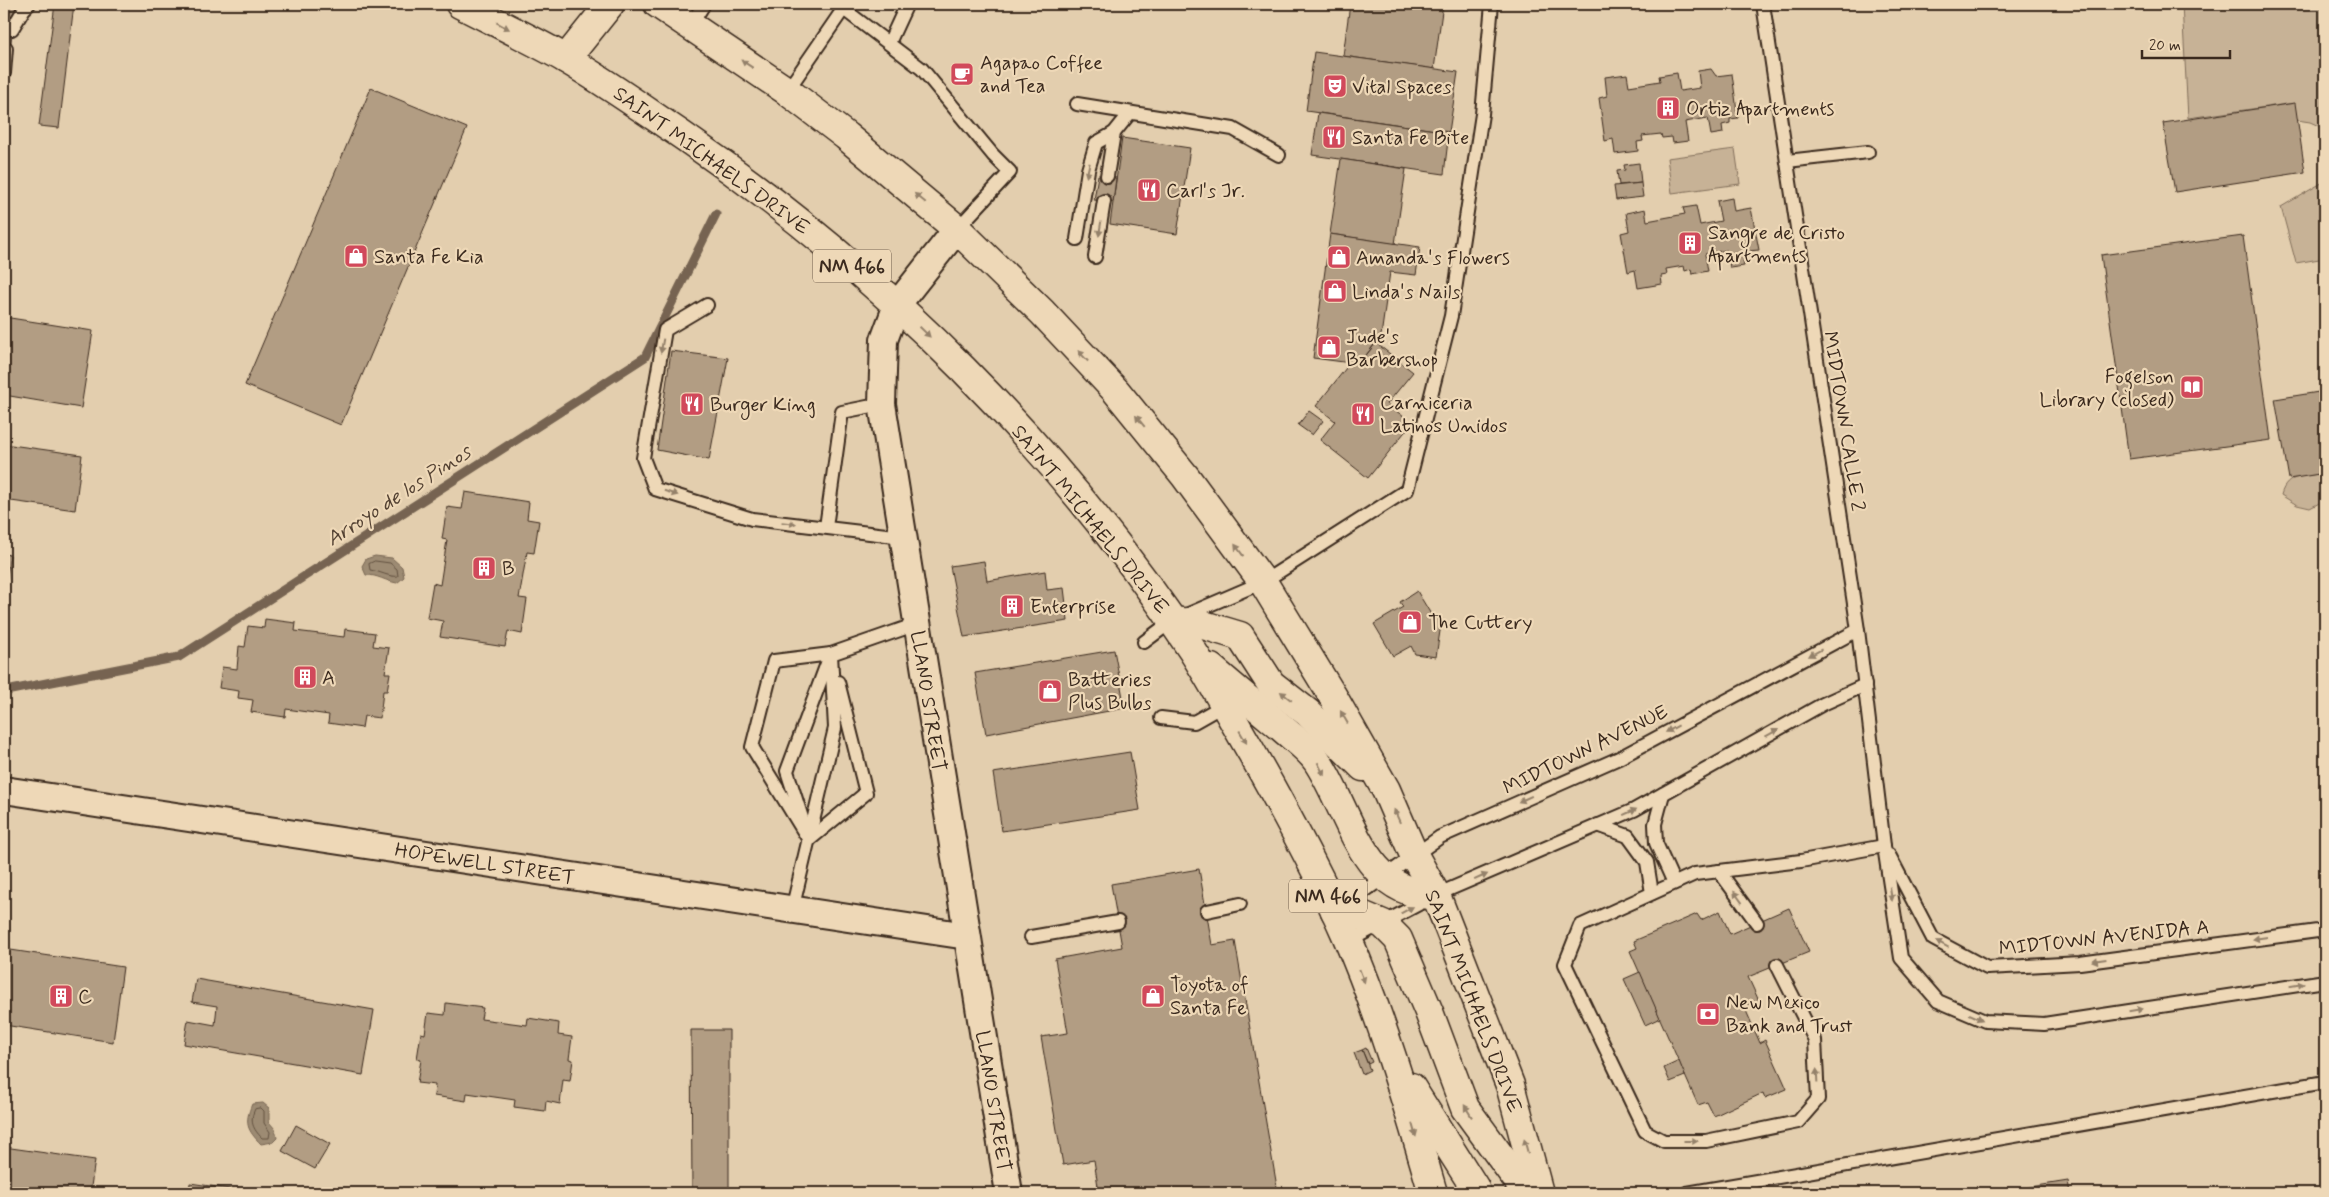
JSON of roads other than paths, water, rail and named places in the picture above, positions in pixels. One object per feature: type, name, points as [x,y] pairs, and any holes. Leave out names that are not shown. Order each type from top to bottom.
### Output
[{"type":"main road","name":"SAINT MICHAELS DRIVE","points":[[460,4],[566,59],[624,96],[706,151],[804,224],[897,305],[1031,440],[1097,520],[1172,621],[1194,654],[1300,836],[1348,941],[1394,1060],[1433,1193]]},
{"type":"main road","points":[[566,59],[585,4]]},
{"type":"main road","points":[[566,59],[610,4]]},
{"type":"main road","name":"SAINT MICHAELS DRIVE","points":[[658,4],[698,15],[787,91],[846,136],[957,229],[1042,312],[1116,392],[1185,476],[1263,582],[1332,695],[1386,790],[1414,855],[1436,895],[1510,1085],[1539,1193]]},
{"type":"main road","points":[[1172,621],[1210,626],[1240,636],[1271,684],[1308,714],[1386,790]]},
{"type":"main road","points":[[1194,654],[1302,745],[1317,761],[1354,835],[1366,855],[1384,876],[1393,884],[1418,895],[1436,895]]},
{"type":"main road","points":[[1335,911],[1364,916],[1383,924],[1398,938],[1465,1108],[1527,1193]]},
{"type":"main road","points":[[1394,1060],[1475,1188],[1476,1193]]},
{"type":"street","name":"LLANO STREET","points":[[957,229],[897,305],[884,340],[882,404],[1009,1193]]},
{"type":"street","name":"HOPEWELL STREET","points":[[4,790],[967,936]]},
{"type":"lane","points":[[12,29],[29,4]]},
{"type":"lane","points":[[889,43],[908,4]]},
{"type":"lane","points":[[1144,642],[1172,621],[1263,582],[1407,490],[1451,316],[1482,114],[1492,4]]},
{"type":"lane","name":"MIDTOWN CALLE 2","points":[[1763,4],[1858,630],[1884,846]]},
{"type":"lane","points":[[787,91],[841,6],[922,69],[993,155],[1010,172],[957,229]]},
{"type":"lane","points":[[4,73],[6,48]]},
{"type":"lane","points":[[1077,104],[1233,129],[1279,155]]},
{"type":"lane","points":[[1077,239],[1088,170],[1096,143],[1114,133],[1130,113]]},
{"type":"lane","points":[[1108,176],[1114,133]]},
{"type":"lane","points":[[1787,161],[1868,152]]},
{"type":"lane","points":[[1095,257],[1104,201]]},
{"type":"lane","points":[[707,305],[664,330],[643,458],[655,489],[752,519],[903,537]]},
{"type":"lane","points":[[826,527],[842,412],[882,404]]},
{"type":"lane","points":[[809,840],[752,747],[774,661],[831,654],[917,624]]},
{"type":"lane","name":"MIDTOWN AVENUE","points":[[1335,911],[1440,837],[1619,758],[1858,630]]},
{"type":"lane","points":[[792,910],[835,728],[831,654]]},
{"type":"lane","points":[[809,840],[787,771],[831,654]]},
{"type":"lane","points":[[809,840],[866,793],[831,654]]},
{"type":"lane","points":[[1348,941],[1436,895],[1634,810],[1823,704],[1865,685]]},
{"type":"lane","points":[[1161,718],[1194,722],[1224,706]]},
{"type":"lane","points":[[1663,794],[1655,824],[1656,843],[1674,883]]},
{"type":"lane","points":[[1598,825],[1628,836],[1648,862],[1652,893]]},
{"type":"lane","points":[[1777,965],[1815,1040],[1818,1100],[1798,1122],[1706,1141],[1664,1141],[1645,1130],[1565,964],[1580,926],[1695,874],[1801,861],[1884,846],[1901,958],[1938,1001],[1985,1021],[2044,1024],[2325,981]]},
{"type":"lane","name":"MIDTOWN AVENIDA A","points":[[1884,846],[1933,940],[1987,968],[2080,962],[2325,930]]},
{"type":"lane","points":[[1719,871],[1757,922]]},
{"type":"lane","points":[[1207,912],[1240,904]]},
{"type":"lane","points":[[1031,937],[1118,922]]},
{"type":"lane","points":[[1687,1193],[2325,1082]]},
{"type":"water","points":[[375,556],[392,558],[402,567],[404,577],[397,583],[366,575],[362,566],[366,559]]},
{"type":"water","points":[[263,1103],[269,1108],[269,1122],[275,1129],[277,1138],[273,1142],[261,1144],[248,1126],[248,1116],[252,1104]]},
{"type":"waterway","name":"Arroyo de los Pinos","points":[[11,690],[179,657],[645,357],[716,214]]},
{"type":"place","name":"Agapao Coffee and Tea","points":[[962,74]]},
{"type":"place","name":"Vital Spaces","points":[[1335,86]]},
{"type":"place","name":"Ortiz Apartments","points":[[1668,108]]},
{"type":"place","name":"Santa Fe Bite","points":[[1334,137]]},
{"type":"place","name":"Carl's Jr.","points":[[1149,190]]},
{"type":"place","name":"Sangre de Cristo Apartments","points":[[1690,243]]},
{"type":"place","name":"Santa Fe Kia","points":[[356,256]]},
{"type":"place","name":"Amanda's Flowers","points":[[1339,257]]},
{"type":"place","name":"Linda's Nails","points":[[1335,291]]},
{"type":"place","name":"Jude's Barbershop","points":[[1329,347]]},
{"type":"place","name":"Fogelson Library (closed)","points":[[2192,387]]},
{"type":"place","name":"Burger King","points":[[692,404]]},
{"type":"place","name":"Carniceria Latinos Unidos","points":[[1363,414]]},
{"type":"place","name":"B","points":[[484,568]]},
{"type":"place","name":"Enterprise","points":[[1012,606]]},
{"type":"place","name":"The Cuttery","points":[[1410,622]]},
{"type":"place","name":"A","points":[[305,677]]},
{"type":"place","name":"Batteries Plus Bulbs","points":[[1050,691]]},
{"type":"place","name":"C","points":[[61,996]]},
{"type":"place","name":"Toyota of Santa Fe","points":[[1153,996]]},
{"type":"place","name":"New Mexico Bank and Trust","points":[[1708,1014]]}]
